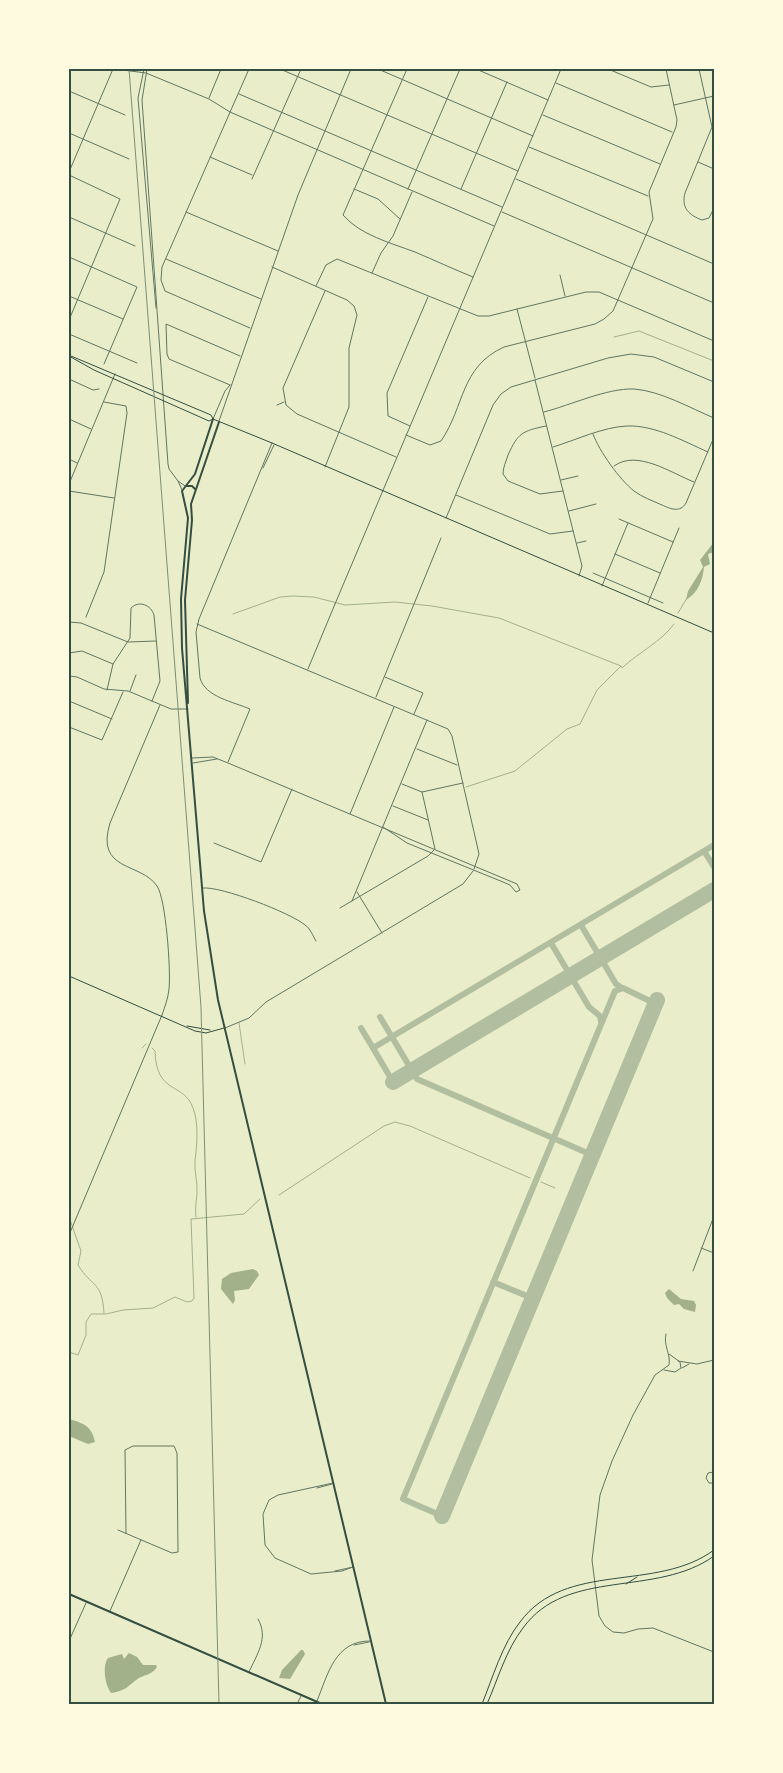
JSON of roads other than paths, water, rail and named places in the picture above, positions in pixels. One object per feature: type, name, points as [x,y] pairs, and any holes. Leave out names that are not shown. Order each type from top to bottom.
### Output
[{"type":"main road","points":[[69,356],[211,415],[213,419],[219,422],[714,633]]},
{"type":"main road","points":[[69,356],[114,379],[210,421],[213,419]]},
{"type":"main road","points":[[188,704],[186,699],[181,631],[182,584],[188,518],[182,490],[195,474],[213,419]]},
{"type":"main road","points":[[219,422],[201,469],[196,492],[192,498],[185,600],[190,700],[188,709],[202,888],[210,956],[225,1028],[386,1704]]},
{"type":"main road","points":[[186,486],[192,486],[196,492]]},
{"type":"main road","points":[[183,495],[187,498],[192,498]]},
{"type":"main road","points":[[69,976],[199,1032],[225,1028]]},
{"type":"main road","points":[[186,1026],[210,1031]]},
{"type":"main road","points":[[482,1704],[513,1632],[527,1613],[549,1595],[569,1587],[683,1567],[714,1550]]},
{"type":"main road","points":[[487,1704],[513,1644],[529,1619],[545,1606],[559,1597],[595,1588],[677,1574],[714,1556]]},
{"type":"main road","points":[[625,1584],[639,1576]]},
{"type":"main road","points":[[69,1594],[322,1704]]},
{"type":"street","points":[[69,172],[114,69],[143,72],[208,99],[230,112],[273,131],[495,226]]},
{"type":"street","points":[[144,69],[138,98],[157,309]]},
{"type":"street","points":[[147,69],[142,100],[164,411],[169,469],[182,490]]},
{"type":"street","points":[[208,99],[221,69]]},
{"type":"street","points":[[249,69],[161,273],[163,289],[165,291],[250,328]]},
{"type":"street","points":[[280,69],[518,171]]},
{"type":"street","points":[[252,179],[300,69]]},
{"type":"street","points":[[219,422],[230,394],[230,385],[272,267],[317,150],[351,69]]},
{"type":"street","points":[[378,69],[533,136]]},
{"type":"street","points":[[407,69],[343,215],[358,228],[388,243],[473,277]]},
{"type":"street","points":[[408,189],[460,69]]},
{"type":"street","points":[[476,69],[548,100]]},
{"type":"street","points":[[308,670],[562,69]]},
{"type":"street","points":[[608,69],[651,86],[669,85]]},
{"type":"street","points":[[406,435],[429,445],[439,442],[468,379],[478,364],[499,349],[598,322],[611,313],[632,268],[653,215],[649,197],[677,122],[666,69]]},
{"type":"street","points":[[700,69],[712,128],[685,193],[684,204],[691,214],[704,220],[710,217],[714,208]]},
{"type":"street","points":[[461,189],[507,82]]},
{"type":"street","points":[[556,83],[674,133]]},
{"type":"street","points":[[69,91],[125,115]]},
{"type":"street","points":[[238,93],[503,207]]},
{"type":"street","points":[[673,105],[714,96]]},
{"type":"street","points":[[542,114],[660,164]]},
{"type":"street","points":[[69,133],[129,159]]},
{"type":"street","points":[[529,146],[649,197]]},
{"type":"street","points":[[210,156],[253,175]]},
{"type":"street","points":[[698,162],[714,169]]},
{"type":"street","points":[[69,176],[120,198],[69,320]]},
{"type":"street","points":[[515,179],[714,264]]},
{"type":"street","points":[[354,188],[378,199],[401,219]]},
{"type":"street","points":[[372,273],[380,253],[388,243],[401,219],[413,191]]},
{"type":"street","points":[[501,211],[714,303]]},
{"type":"street","points":[[186,212],[278,251]]},
{"type":"street","points":[[69,218],[135,246]]},
{"type":"street","points":[[69,257],[133,284],[136,290],[104,364]]},
{"type":"street","points":[[166,258],[261,299]]},
{"type":"street","points":[[316,286],[326,265],[335,259],[345,261],[428,297],[481,316],[594,291],[618,299],[714,341]]},
{"type":"street","points":[[272,267],[350,302],[357,315],[348,348],[349,407],[325,467]]},
{"type":"street","points":[[560,275],[565,297]]},
{"type":"street","points":[[325,290],[283,388],[285,402],[294,413],[397,457]]},
{"type":"street","points":[[69,296],[124,319]]},
{"type":"street","points":[[410,426],[388,416],[386,396],[428,297]]},
{"type":"street","points":[[517,309],[582,566],[579,576]]},
{"type":"street","points":[[230,385],[170,359],[166,354],[166,324],[240,356]]},
{"type":"street","points":[[69,334],[137,363]]},
{"type":"street","points":[[446,518],[498,398],[511,387],[614,356],[631,354],[660,359],[714,382]]},
{"type":"street","points":[[69,484],[115,374]]},
{"type":"street","points":[[69,379],[93,390],[99,389]]},
{"type":"street","points":[[213,419],[225,391],[230,385]]},
{"type":"street","points":[[543,412],[612,392],[632,389],[654,393],[714,418]]},
{"type":"street","points":[[86,617],[104,572],[127,410],[123,405],[104,402]]},
{"type":"street","points":[[277,405],[285,402]]},
{"type":"street","points":[[69,419],[92,429]]},
{"type":"street","points":[[546,426],[525,431],[518,436],[504,467],[503,474],[508,481],[540,494],[563,491]]},
{"type":"street","points":[[552,448],[621,426],[639,426],[659,431],[708,452]]},
{"type":"street","points":[[593,434],[598,447],[631,488],[640,495],[674,510],[684,507],[714,437]]},
{"type":"street","points":[[228,763],[250,709],[211,693],[202,685],[197,642],[198,624],[273,444]]},
{"type":"street","points":[[69,459],[78,463]]},
{"type":"street","points":[[613,466],[625,460],[636,460],[695,482]]},
{"type":"street","points":[[560,480],[578,476]]},
{"type":"street","points":[[178,481],[186,486]]},
{"type":"street","points":[[69,491],[114,498]]},
{"type":"street","points":[[456,495],[547,533],[556,535],[573,531]]},
{"type":"street","points":[[568,511],[596,504]]},
{"type":"street","points":[[619,519],[674,542]]},
{"type":"street","points":[[602,586],[628,523]]},
{"type":"street","points":[[647,605],[680,528]]},
{"type":"street","points":[[376,698],[441,538]]},
{"type":"street","points":[[576,543],[586,541]]},
{"type":"street","points":[[615,554],[660,574]]},
{"type":"street","points":[[593,573],[664,603]]},
{"type":"street","points":[[107,690],[113,664],[128,642],[131,633],[130,610],[133,606],[139,604],[153,612],[160,681],[152,701]]},
{"type":"street","points":[[69,622],[81,623],[128,642],[156,641]]},
{"type":"street","points":[[198,624],[414,714],[449,731],[459,765],[478,850],[475,866],[463,884],[266,1002],[249,1018],[225,1028]]},
{"type":"street","points":[[69,652],[82,650],[113,664]]},
{"type":"street","points":[[130,692],[136,675]]},
{"type":"street","points":[[69,676],[107,690],[130,692],[173,710],[188,709]]},
{"type":"street","points":[[384,677],[423,693],[414,714]]},
{"type":"street","points":[[69,727],[99,740],[105,738],[124,691]]},
{"type":"street","points":[[69,701],[113,719]]},
{"type":"street","points":[[69,1236],[167,1002],[169,987],[162,896],[157,885],[150,878],[118,862],[109,848],[107,838],[110,823],[160,705]]},
{"type":"street","points":[[350,814],[395,706]]},
{"type":"street","points":[[352,901],[428,720]]},
{"type":"street","points":[[416,749],[459,765]]},
{"type":"street","points":[[192,758],[217,759],[228,763],[383,827],[517,884],[520,890],[516,892],[509,885],[396,837],[383,827]]},
{"type":"street","points":[[193,763],[217,759]]},
{"type":"street","points":[[402,783],[422,792],[463,783]]},
{"type":"street","points":[[214,843],[261,862],[292,789]]},
{"type":"street","points":[[422,792],[435,849]]},
{"type":"street","points":[[392,806],[429,820]]},
{"type":"street","points":[[340,908],[435,849]]},
{"type":"street","points":[[202,888],[223,890],[296,920],[308,927],[316,941]]},
{"type":"street","points":[[356,892],[382,933]]},
{"type":"street","points":[[693,1271],[714,1216]]},
{"type":"street","points":[[701,1248],[714,1253]]},
{"type":"street","points":[[666,1334],[664,1342],[671,1371]]},
{"type":"street","points":[[668,1354],[681,1365],[680,1369]]},
{"type":"street","points":[[663,1370],[677,1372],[690,1364],[714,1360]]},
{"type":"street","points":[[690,1364],[677,1361],[669,1364],[651,1380],[633,1415],[603,1487],[592,1546],[595,1588],[600,1620],[610,1630],[619,1633],[653,1628],[714,1652]]},
{"type":"street","points":[[118,1530],[172,1553],[176,1554],[179,1551],[177,1451],[175,1446],[133,1446],[125,1450],[126,1533]]},
{"type":"street","points":[[714,1472],[709,1472],[706,1476],[708,1482],[714,1483]]},
{"type":"street","points":[[333,1484],[272,1498],[265,1507],[266,1548],[275,1558],[311,1574],[334,1572],[353,1566]]},
{"type":"street","points":[[110,1612],[141,1540]]},
{"type":"street","points":[[69,1641],[87,1602]]},
{"type":"street","points":[[249,1673],[263,1640],[263,1628],[258,1619]]},
{"type":"street","points":[[316,1702],[337,1655],[350,1646],[371,1641]]},
{"type":"street","points":[[297,1704],[301,1695]]},
{"type":"lane","points":[[239,1023],[245,1064]]},
{"type":"waterway","points":[[614,337],[639,331],[714,361]]},
{"type":"waterway","points":[[712,548],[714,537]]},
{"type":"waterway","points":[[233,614],[280,597],[293,596],[314,597],[345,605],[395,602],[432,606],[499,618],[621,666]]},
{"type":"waterway","points":[[678,613],[687,598]]},
{"type":"waterway","points":[[466,787],[515,771],[567,729],[580,724],[597,690],[621,666],[622,668],[656,642],[674,624]]},
{"type":"waterway","points":[[142,1048],[146,1044]]},
{"type":"waterway","points":[[152,1048],[155,1051],[160,1075],[165,1082],[189,1100],[195,1114],[197,1134],[195,1164],[197,1190],[196,1217]]},
{"type":"waterway","points":[[279,1195],[384,1126],[395,1122],[410,1126],[530,1178]]},
{"type":"waterway","points":[[541,1182],[555,1188]]},
{"type":"waterway","points":[[69,1352],[78,1355],[86,1335],[86,1322],[91,1314],[153,1308],[175,1297],[187,1302],[192,1301],[194,1298],[191,1219],[244,1214],[260,1199]]},
{"type":"waterway","points":[[69,1217],[81,1251],[78,1265],[99,1289],[104,1313]]},
{"type":"railway","points":[[129,69],[201,1007],[219,1704]]}]
